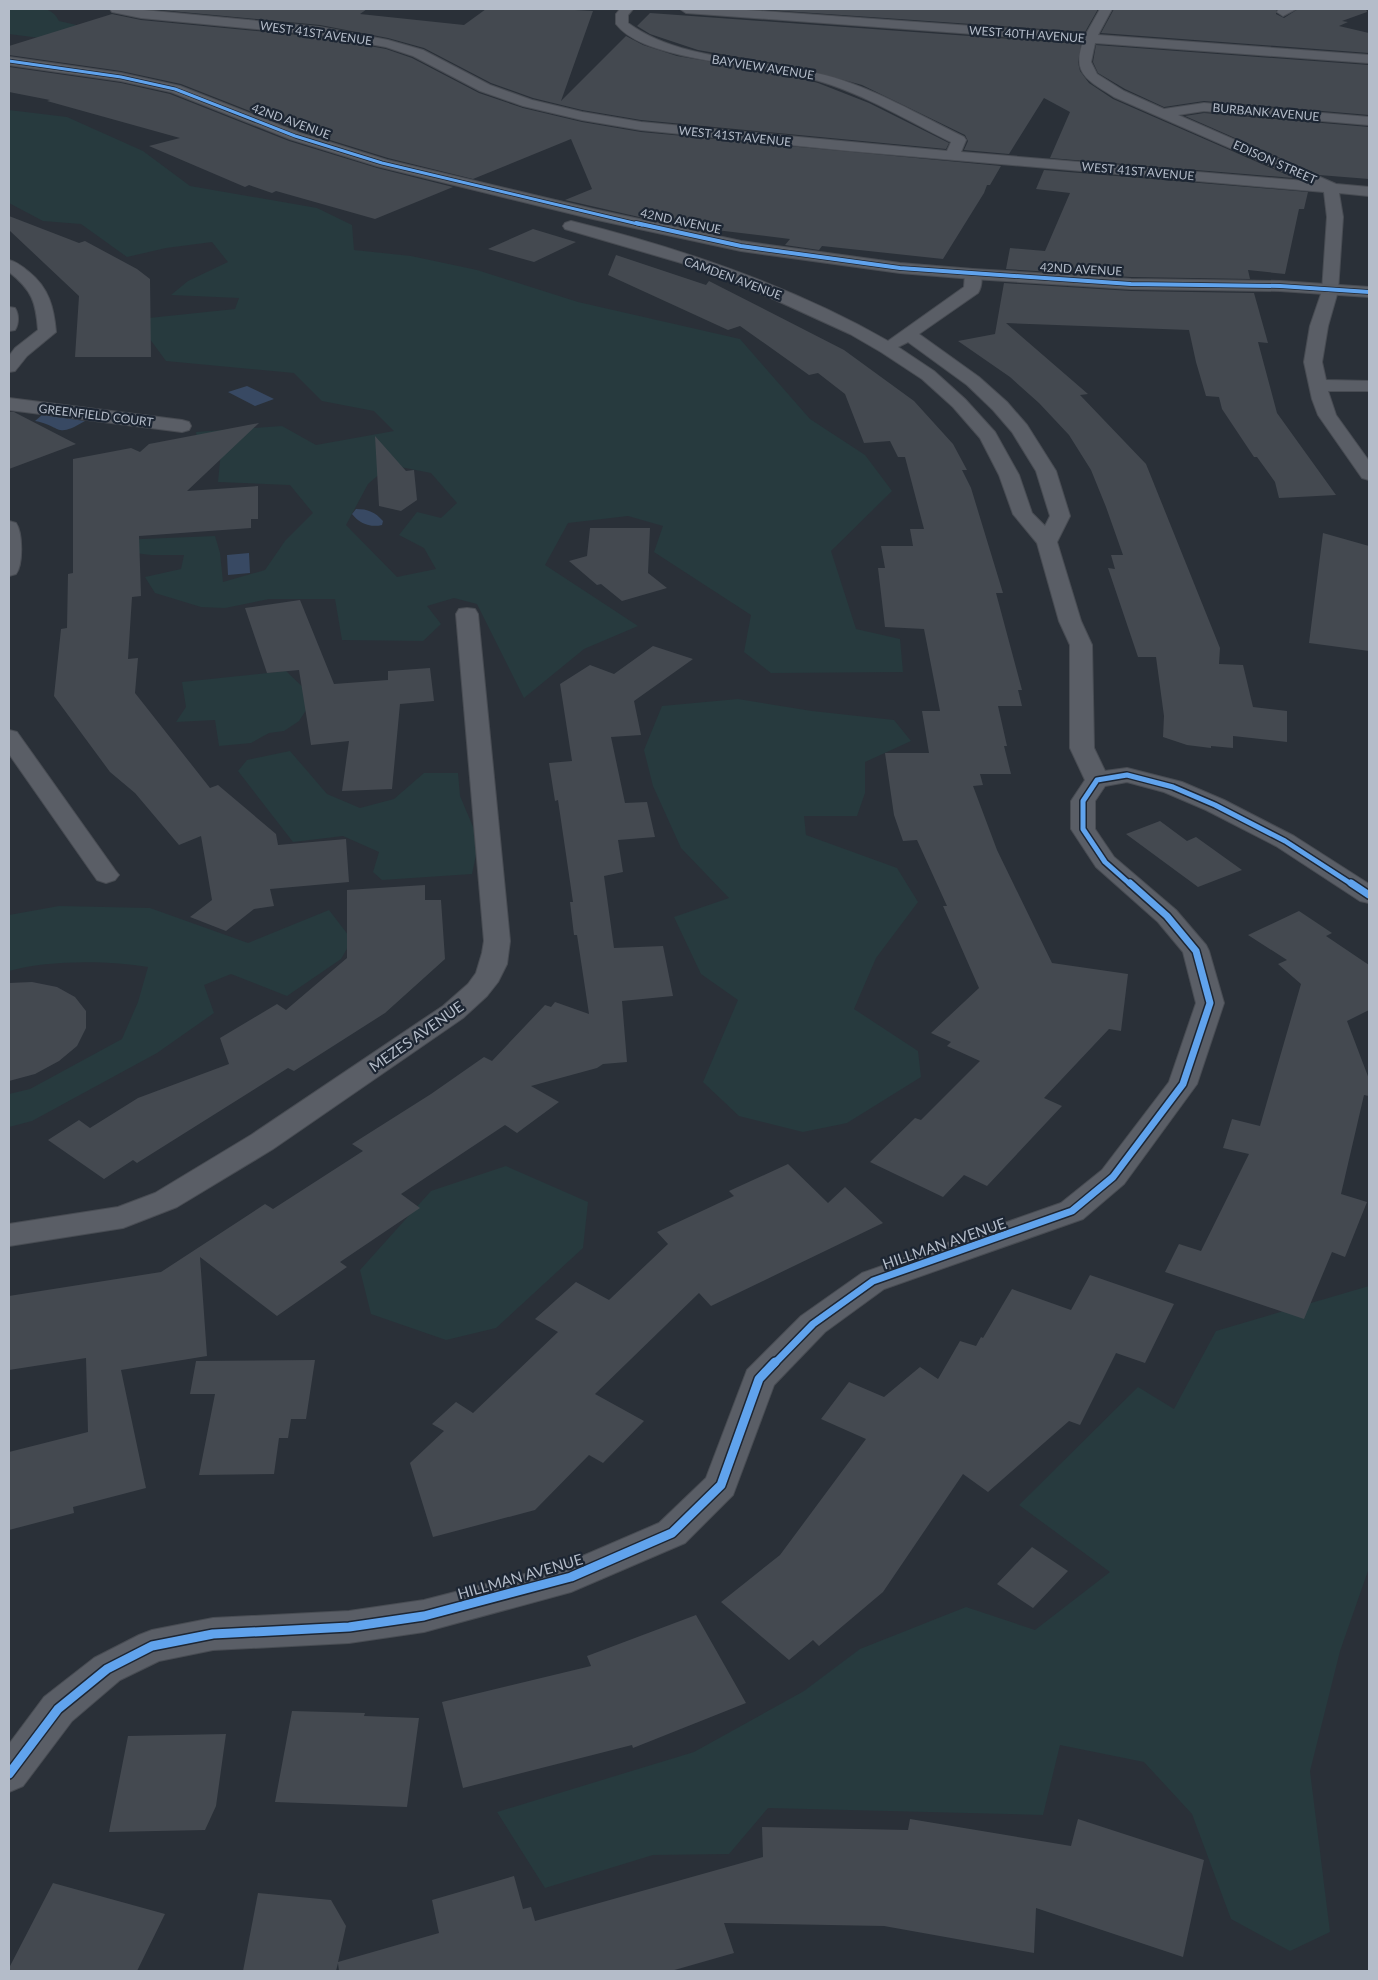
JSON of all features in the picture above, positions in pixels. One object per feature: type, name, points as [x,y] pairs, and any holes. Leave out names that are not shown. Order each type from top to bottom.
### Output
[{"type":"street","name":"WEST 41ST AVENUE","points":[[116,9],[141,14],[320,31],[388,44],[418,53],[485,88],[528,102],[582,116],[641,126],[1369,191]]},
{"type":"street","name":"BAYVIEW AVENUE","points":[[627,9],[622,14],[622,24],[634,34],[651,42],[707,58],[805,73],[860,91],[959,140],[953,154]]},
{"type":"street","name":"WEST 40TH AVENUE","points":[[686,9],[1369,59]]},
{"type":"street","name":"EDISON STREET","points":[[1106,9],[1090,38],[1084,58],[1091,76],[1119,94],[1331,187],[1335,217],[1330,291],[1319,326],[1313,362],[1327,415],[1369,474]]},
{"type":"street","name":"42ND AVENUE","points":[[9,61],[121,77],[175,89],[295,136],[382,163],[593,214],[741,246],[900,268],[972,282],[1280,286],[1330,291],[1369,292]]},
{"type":"street","points":[[9,72],[110,87],[160,101]]},
{"type":"street","name":"BURBANK AVENUE","points":[[1164,113],[1204,107],[1369,121]]},
{"type":"street","points":[[378,178],[398,182]]},
{"type":"street","name":"42ND AVENUE","points":[[552,222],[656,247],[736,262]]},
{"type":"street","name":"CAMDEN AVENUE","points":[[571,226],[708,266],[775,293],[856,330],[928,375],[959,403],[988,436],[1009,476],[1023,514],[1046,542]]},
{"type":"street","points":[[9,265],[30,280],[45,304],[46,332],[15,351],[9,368]]},
{"type":"street","name":"42ND AVENUE","points":[[944,287],[972,282],[991,290]]},
{"type":"street","points":[[887,348],[908,334],[972,282]]},
{"type":"street","name":"42ND AVENUE","points":[[1288,302],[1330,291]]},
{"type":"street","points":[[9,312],[9,326]]},
{"type":"street","points":[[908,334],[973,382],[1000,406],[1020,429],[1046,471],[1060,516],[1046,542],[1070,621],[1081,645],[1082,748],[1097,780],[1127,775],[1173,787],[1215,805],[1285,840],[1369,894]]},
{"type":"street","points":[[9,339],[15,351]]},
{"type":"street","points":[[1318,384],[1369,386]]},
{"type":"street","name":"GREENFIELD COURT","points":[[9,404],[182,426]]},
{"type":"street","points":[[9,526],[11,538],[9,570]]},
{"type":"street","name":"MEZES AVENUE","points":[[9,1235],[124,1217],[166,1200],[262,1142],[453,1012],[474,995],[489,975],[497,959],[497,941],[467,614]]},
{"type":"street","points":[[9,737],[106,876]]},
{"type":"street","name":"HILLMAN AVENUE","points":[[9,1774],[58,1709],[108,1669],[152,1646],[213,1634],[349,1627],[424,1616],[572,1577],[672,1533],[721,1485],[759,1380],[813,1324],[873,1281],[1072,1210],[1113,1177],[1183,1084],[1210,1003],[1196,951],[1166,916],[1105,862],[1083,828],[1083,801],[1097,780]]},
{"type":"green space","points":[[9,9],[44,9],[55,15],[59,21],[116,34],[40,38],[9,34]]},
{"type":"green space","points":[[9,110],[67,117],[143,151],[190,186],[317,208],[352,225],[354,250],[411,256],[477,270],[578,302],[740,339],[810,419],[865,455],[892,491],[831,551],[856,629],[900,639],[903,672],[771,673],[744,652],[751,615],[654,552],[663,526],[628,516],[568,523],[545,565],[638,626],[584,649],[524,698],[477,604],[454,598],[427,606],[441,624],[423,641],[342,640],[335,599],[269,599],[225,608],[201,607],[155,593],[145,577],[181,569],[184,555],[151,555],[102,549],[118,540],[215,536],[220,553],[223,582],[265,570],[285,541],[313,513],[290,485],[218,482],[221,451],[199,454],[196,432],[282,426],[316,445],[394,431],[374,411],[322,401],[294,373],[166,361],[144,331],[149,318],[235,309],[239,298],[171,295],[188,281],[228,262],[212,242],[166,248],[127,257],[81,224],[43,221],[9,203]],"holes":[[[390,465],[431,473],[457,503],[441,518],[417,512],[399,535],[424,548],[436,569],[397,577],[346,525],[368,484]]]},
{"type":"green space","points":[[286,671],[314,698],[299,721],[284,731],[269,733],[251,743],[219,746],[215,720],[176,722],[186,707],[182,682]]},
{"type":"green space","points":[[738,699],[812,711],[894,720],[911,741],[865,762],[865,793],[857,816],[804,816],[806,835],[897,868],[918,902],[876,958],[854,1009],[918,1051],[921,1077],[847,1123],[803,1132],[739,1116],[703,1082],[738,1000],[701,974],[674,917],[729,898],[681,848],[653,786],[644,750],[662,706]]},
{"type":"green space","points":[[290,751],[327,794],[360,808],[394,799],[424,773],[458,773],[460,796],[479,841],[472,874],[382,880],[373,872],[379,852],[343,836],[293,842],[238,771],[247,760]]},
{"type":"green space","points":[[59,906],[150,908],[248,943],[329,910],[352,940],[341,959],[287,996],[231,974],[204,985],[214,1013],[157,1053],[32,1121],[9,1127],[9,1094],[30,1089],[122,1039],[138,1002],[148,967],[115,963],[78,962],[24,967],[9,971],[9,915]]},
{"type":"green space","points":[[506,1166],[588,1202],[583,1248],[496,1328],[446,1340],[371,1314],[360,1270],[431,1191]]},
{"type":"green space","points":[[1369,1286],[1369,1568],[1340,1651],[1310,1771],[1330,1932],[1290,1951],[1231,1919],[1192,1814],[1144,1762],[1060,1745],[1043,1815],[768,1808],[729,1854],[653,1855],[545,1888],[497,1812],[694,1752],[804,1691],[860,1649],[966,1607],[1035,1630],[1110,1572],[1019,1505],[1138,1387],[1174,1409],[1216,1331]]},
{"type":"water","points":[[247,386],[274,399],[255,406],[228,392]]},
{"type":"water","points":[[42,415],[85,421],[68,429],[59,430],[35,421]]},
{"type":"water","points":[[356,509],[368,510],[374,513],[383,521],[382,525],[373,526],[361,522],[352,514]]},
{"type":"water","points":[[249,553],[250,573],[228,575],[227,555]]},
{"type":"building","points":[[150,9],[367,9],[360,14],[464,25],[486,9],[576,9],[593,11],[561,101],[626,36],[643,45],[677,56],[784,74],[818,83],[869,103],[949,143],[946,149],[641,120],[582,110],[533,98],[491,83],[424,48],[388,38],[320,25]]},
{"type":"building","points":[[756,9],[1098,9],[1085,32]]},
{"type":"building","points":[[1114,9],[1277,9],[1276,14],[1284,18],[1298,9],[1366,9],[1367,12],[1342,21],[1348,22],[1339,26],[1369,33],[1369,53],[1101,33]]},
{"type":"building","points":[[650,13],[1081,44],[1078,62],[1080,71],[1089,83],[1113,99],[1294,178],[1050,158],[1070,112],[1044,98],[1009,154],[964,150],[968,141],[965,135],[862,85],[801,68],[698,50],[650,34],[637,26]]},
{"type":"building","points":[[112,14],[141,20],[320,37],[386,49],[412,58],[479,93],[523,108],[582,122],[641,132],[1001,166],[990,185],[987,185],[984,193],[943,259],[822,246],[819,250],[785,245],[790,239],[674,225],[565,200],[592,189],[571,139],[473,179],[388,158],[301,131],[181,84],[121,71],[9,55],[9,46]]},
{"type":"building","points":[[1096,45],[1369,65],[1369,115],[1204,101],[1164,107],[1125,89],[1098,73],[1093,62]]},
{"type":"building","points":[[9,67],[121,83],[170,94],[289,141],[377,168],[453,187],[375,219],[276,191],[272,193],[249,185],[245,187],[149,146],[180,138],[47,101],[50,100],[9,92]]},
{"type":"building","points":[[1204,113],[1369,127],[1369,179],[1319,175],[1185,116]]},
{"type":"building","points":[[1044,170],[1308,192],[1304,209],[1299,209],[1285,274],[1248,270],[1250,279],[1131,277],[1006,269],[1010,248],[1045,251],[1070,193],[1036,189]]},
{"type":"building","points":[[9,216],[79,243],[85,241],[137,269],[150,279],[151,357],[75,357],[79,296],[9,230]]},
{"type":"building","points":[[533,229],[576,242],[534,262],[488,249]]},
{"type":"building","points":[[616,255],[706,285],[709,281],[844,350],[914,401],[953,444],[967,470],[962,470],[971,488],[1003,593],[996,593],[1022,690],[1018,690],[1022,706],[998,706],[1007,746],[1004,746],[1011,774],[980,774],[983,785],[973,786],[997,850],[1052,963],[1128,974],[1121,1031],[1109,1029],[1044,1098],[1062,1106],[987,1186],[964,1175],[943,1197],[870,1162],[915,1118],[921,1120],[980,1061],[947,1046],[951,1042],[931,1033],[979,988],[943,906],[947,906],[917,840],[903,841],[894,815],[885,753],[929,753],[922,711],[940,711],[924,629],[885,627],[878,568],[885,568],[881,546],[913,546],[910,529],[924,529],[905,457],[898,457],[890,441],[864,443],[845,394],[818,373],[809,375],[740,326],[728,330],[608,275]]},
{"type":"building","points":[[1004,283],[1131,291],[1254,293],[1268,343],[1258,342],[1277,413],[1336,495],[1279,498],[1275,482],[1257,457],[1254,457],[1222,409],[1219,397],[1206,396],[1189,330],[1006,323],[1088,394],[1080,395],[1146,464],[1220,648],[1219,664],[1243,665],[1253,707],[1287,711],[1287,742],[1233,736],[1233,748],[1211,746],[1211,748],[1187,745],[1163,737],[1164,716],[1156,657],[1138,657],[1108,568],[1115,569],[1111,555],[1123,555],[1091,470],[1069,435],[1039,403],[1010,377],[958,341],[995,334]]},
{"type":"building","points":[[9,412],[14,412],[76,444],[9,469]]},
{"type":"building","points":[[259,423],[187,491],[258,486],[258,519],[251,519],[251,528],[139,536],[141,596],[132,597],[128,659],[138,658],[135,693],[210,788],[218,785],[276,834],[278,845],[346,839],[349,882],[270,889],[274,906],[254,909],[226,931],[190,917],[212,900],[201,836],[179,845],[135,793],[110,772],[54,696],[61,629],[67,628],[68,574],[73,573],[73,459],[131,448],[140,452],[149,444]]},
{"type":"building","points":[[375,436],[406,471],[414,470],[417,500],[401,511],[379,506]]},
{"type":"building","points":[[590,528],[650,528],[648,573],[667,588],[622,601],[601,584],[597,585],[569,561],[587,556]]},
{"type":"building","points":[[1323,533],[1369,546],[1369,651],[1309,643]]},
{"type":"building","points":[[300,600],[334,684],[388,680],[388,671],[430,668],[434,701],[400,704],[392,789],[342,791],[349,741],[311,745],[299,670],[267,673],[245,608]]},
{"type":"building","points":[[653,646],[693,659],[634,701],[641,735],[611,737],[625,803],[647,802],[655,837],[618,840],[623,872],[604,876],[614,948],[663,946],[673,996],[622,1001],[627,1062],[603,1064],[597,1068],[531,1086],[559,1102],[517,1133],[505,1125],[401,1194],[420,1208],[340,1262],[347,1267],[277,1316],[200,1257],[207,1356],[121,1370],[146,1488],[73,1507],[74,1513],[9,1530],[9,1452],[88,1432],[86,1358],[9,1370],[9,1296],[161,1272],[265,1204],[273,1209],[363,1151],[352,1144],[431,1094],[484,1057],[492,1061],[545,1005],[551,1007],[555,1002],[589,1014],[577,935],[574,935],[570,902],[573,902],[558,800],[555,801],[549,763],[572,761],[560,684],[590,665],[614,674]]},
{"type":"building","points":[[1160,821],[1187,841],[1196,837],[1242,870],[1198,887],[1126,834]]},
{"type":"building","points":[[425,885],[425,900],[441,900],[445,959],[385,1013],[294,1071],[288,1068],[137,1163],[133,1160],[104,1179],[48,1140],[79,1120],[90,1128],[138,1098],[229,1064],[220,1038],[277,1004],[286,1010],[347,958],[347,890]]},
{"type":"building","points":[[1299,911],[1332,933],[1326,936],[1369,965],[1369,1010],[1347,1021],[1369,1079],[1369,1096],[1364,1095],[1341,1194],[1367,1202],[1345,1257],[1332,1252],[1304,1319],[1165,1272],[1179,1244],[1201,1251],[1249,1154],[1223,1148],[1232,1119],[1260,1126],[1301,984],[1278,964],[1287,960],[1248,935]]},
{"type":"building","points":[[32,982],[57,987],[75,997],[86,1011],[86,1028],[77,1046],[59,1061],[35,1074],[9,1081],[9,983]]},
{"type":"building","points":[[788,1164],[828,1203],[845,1187],[883,1223],[711,1306],[699,1293],[595,1394],[644,1421],[603,1463],[589,1455],[535,1510],[433,1537],[410,1463],[444,1431],[432,1424],[456,1402],[473,1413],[558,1332],[535,1319],[576,1282],[609,1300],[668,1244],[657,1232],[734,1196],[729,1191]]},
{"type":"building","points":[[1090,1275],[1174,1304],[1145,1363],[1116,1353],[1080,1425],[1069,1421],[988,1492],[963,1474],[883,1592],[819,1646],[813,1640],[789,1660],[721,1602],[780,1555],[866,1439],[821,1419],[849,1382],[884,1397],[920,1367],[938,1379],[960,1341],[976,1346],[981,1337],[983,1338],[1012,1289],[1071,1310]]},
{"type":"building","points":[[315,1360],[306,1419],[291,1419],[288,1438],[279,1438],[274,1474],[199,1475],[215,1394],[190,1394],[196,1361]]},
{"type":"building","points":[[1032,1547],[1068,1571],[1033,1608],[997,1584]]},
{"type":"building","points":[[696,1615],[746,1703],[633,1748],[632,1745],[463,1788],[442,1702],[591,1666],[587,1656]]},
{"type":"building","points":[[292,1711],[365,1713],[364,1716],[419,1718],[407,1807],[275,1802]]},
{"type":"building","points":[[226,1734],[216,1806],[205,1830],[109,1832],[128,1736]]},
{"type":"building","points":[[910,1819],[1071,1846],[1078,1819],[1204,1860],[1183,1957],[1036,1908],[1034,1953],[884,1926],[724,1923],[734,1953],[671,1971],[339,1971],[338,1963],[336,1971],[243,1971],[258,1893],[331,1900],[346,1926],[338,1962],[439,1933],[432,1900],[514,1876],[523,1909],[531,1907],[535,1921],[763,1857],[762,1827],[908,1830]]},
{"type":"building","points":[[53,1883],[165,1914],[137,1971],[9,1971]]},
{"type":"cycle path","points":[[9,61],[121,77],[175,89],[295,136],[382,163],[593,214],[741,246],[900,268],[973,274],[1131,284],[1280,286],[1369,292]]},
{"type":"cycle path","points":[[9,1774],[58,1709],[107,1669],[152,1646],[213,1634],[349,1627],[424,1616],[571,1577],[672,1533],[721,1485],[759,1379],[813,1324],[873,1281],[1072,1211],[1113,1177],[1183,1084],[1210,1003],[1196,951],[1167,916],[1105,862],[1083,829],[1083,801],[1097,780],[1127,775],[1173,787],[1215,805],[1285,841],[1369,895]]}]
